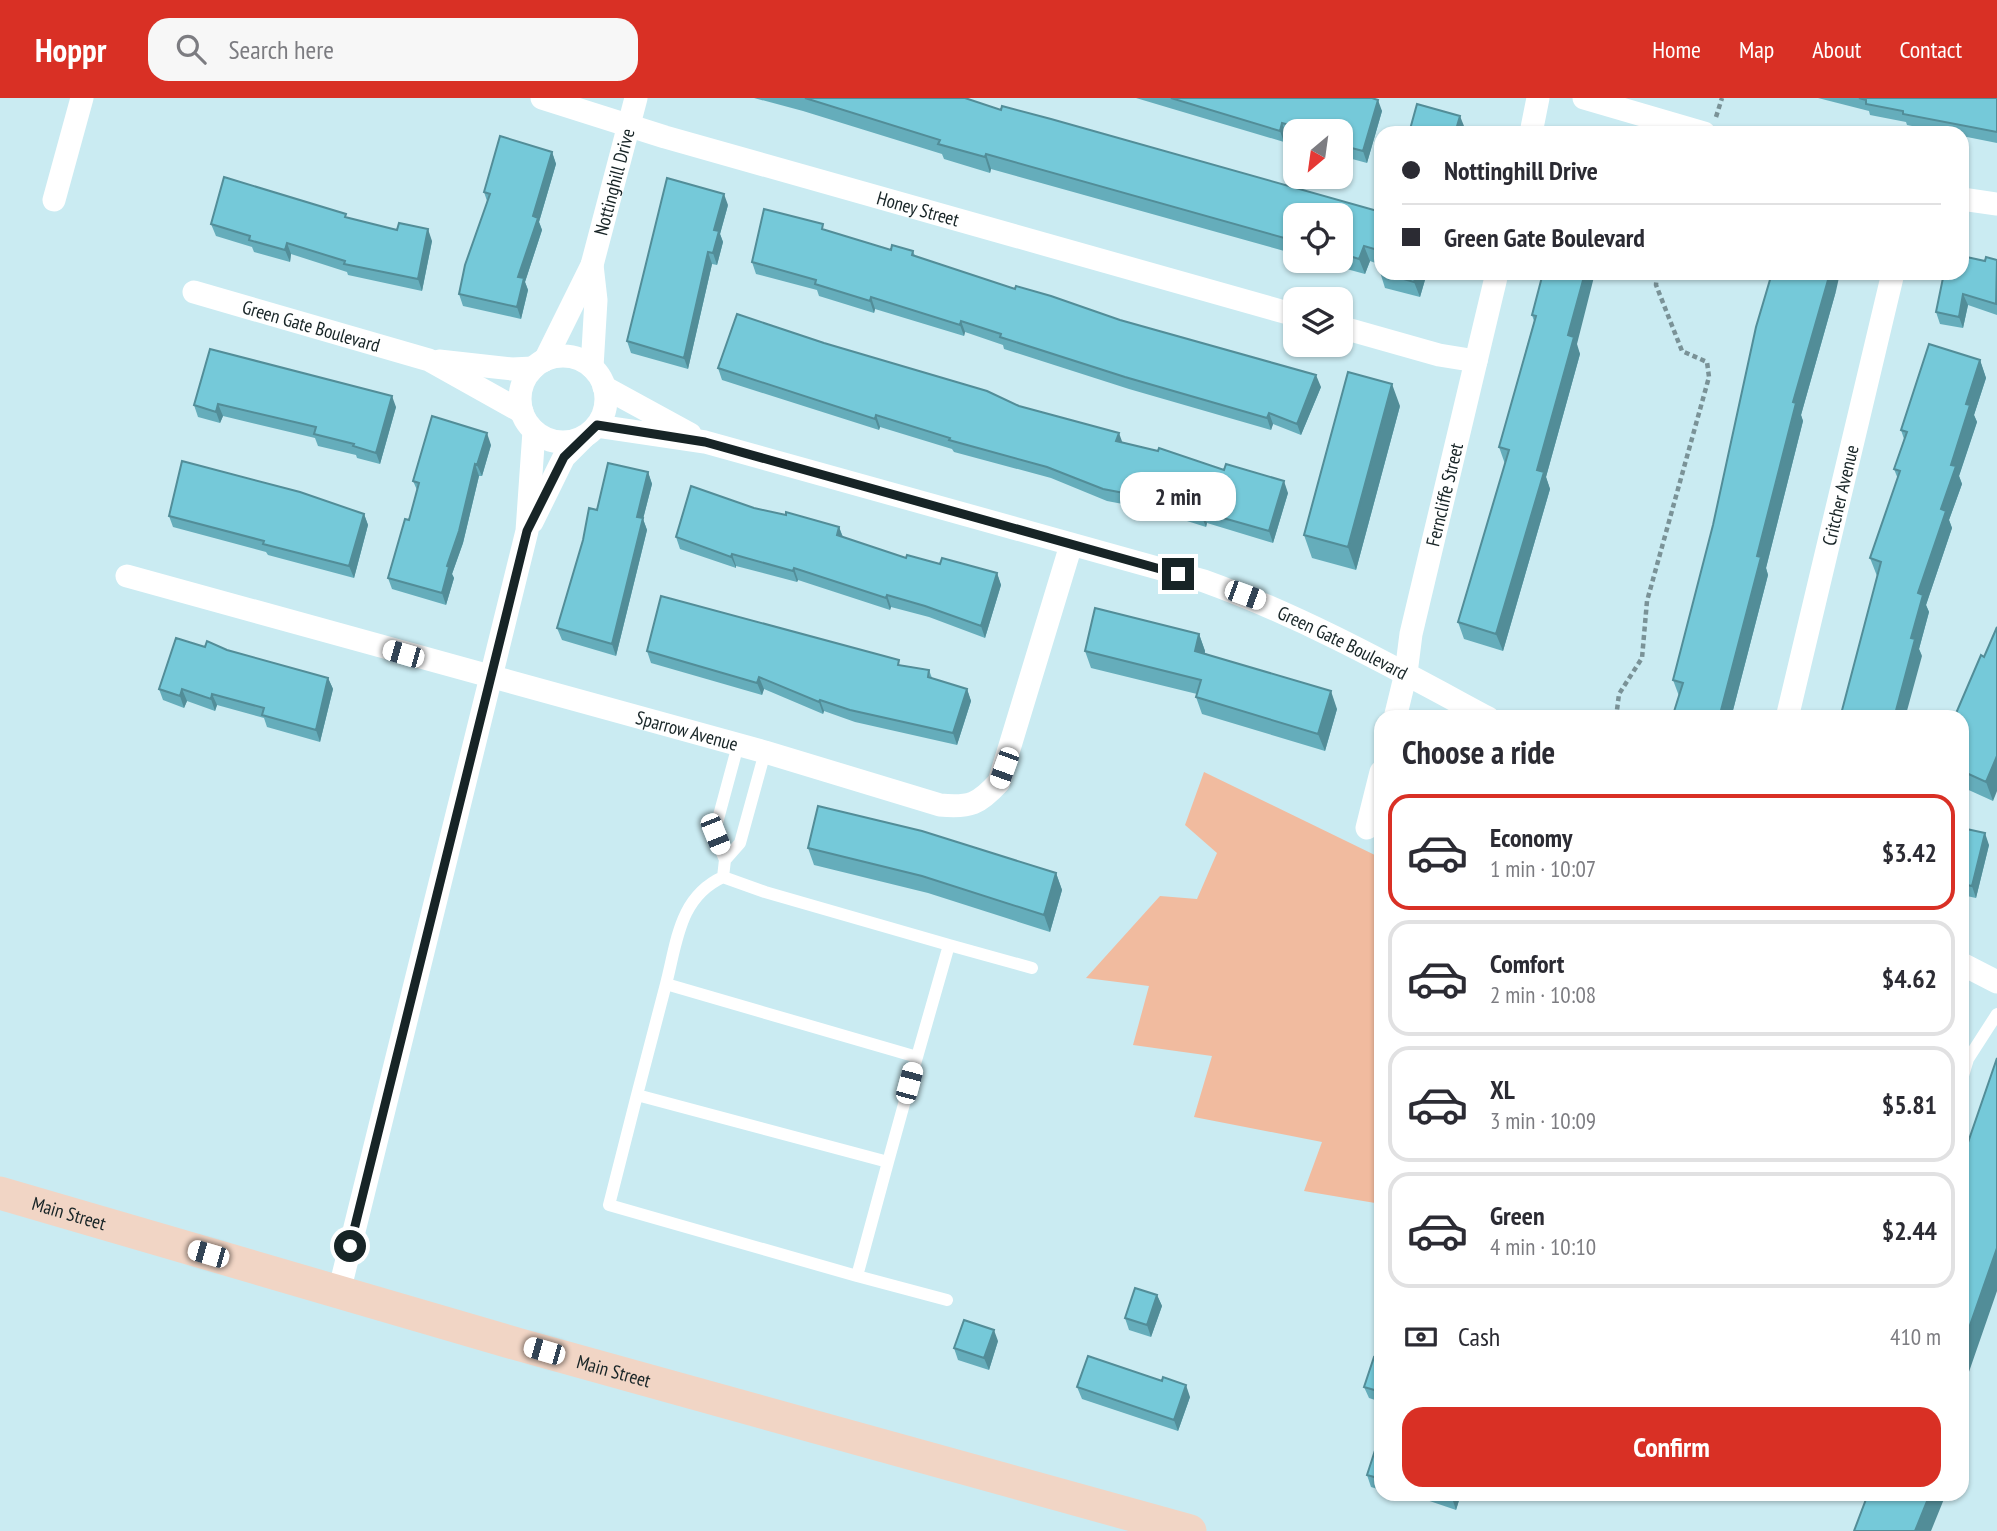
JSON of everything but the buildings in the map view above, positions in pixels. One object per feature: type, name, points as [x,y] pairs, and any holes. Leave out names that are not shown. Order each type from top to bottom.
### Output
[{"type":"main road","name":"Main Street","points":[[0,1193],[338,1292],[1189,1531]]},
{"type":"street","points":[[54,200],[82,98]]},
{"type":"street","name":"Honey Street","points":[[542,98],[629,126],[1283,312]]},
{"type":"street","name":"Nottinghill Drive","points":[[539,364],[592,265],[636,98]]},
{"type":"street","points":[[1532,126],[1538,98]]},
{"type":"street","points":[[1584,98],[1680,126]]},
{"type":"street","points":[[1969,200],[1997,204]]},
{"type":"street","name":"Nottinghill Drive","points":[[592,265],[596,300],[598,377]]},
{"type":"street","name":"Ferncliffe Street","points":[[1397,710],[1406,673],[1411,634],[1495,280]]},
{"type":"street","name":"Critcher Avenue","points":[[1789,710],[1891,280]]},
{"type":"street","name":"Green Gate Boulevard","points":[[194,292],[429,360],[539,364]]},
{"type":"street","points":[[1353,331],[1439,355],[1476,361]]},
{"type":"street","points":[[338,1292],[527,531],[564,457],[590,431],[605,407],[598,377],[570,356],[539,364],[521,388],[528,422],[527,531]]},
{"type":"street","name":"Green Gate Boulevard","points":[[429,360],[528,422]]},
{"type":"street","name":"Green Gate Boulevard","points":[[598,377],[705,442]]},
{"type":"street","points":[[528,422],[558,442],[590,431]]},
{"type":"street","name":"Green Gate Boulevard","points":[[590,431],[705,442],[1205,581],[1265,603],[1406,673],[1473,710]]},
{"type":"street","name":"Sparrow Avenue","points":[[127,576],[765,752],[940,804],[964,807],[984,798],[999,782],[1071,545]]},
{"type":"street","points":[[1367,828],[1374,800]]},
{"type":"street","points":[[1969,968],[1997,982]]},
{"type":"lane","points":[[723,877],[725,860],[715,834],[738,745]]},
{"type":"lane","points":[[725,860],[740,843],[765,752]]},
{"type":"lane","points":[[947,1300],[609,1205],[636,1095],[685,910],[710,883],[723,877],[765,892],[1032,968]]},
{"type":"lane","points":[[858,1276],[916,1057],[949,945]]},
{"type":"lane","points":[[666,984],[916,1057]]},
{"type":"lane","points":[[1969,1052],[1997,1014]]},
{"type":"lane","points":[[636,1095],[888,1162]]},
{"type":"path","points":[[1617,710],[1619,694],[1642,658],[1647,601],[1709,377],[1707,362],[1682,351],[1656,280]]},
{"type":"shaded area","points":[[1204,772],[1374,855],[1374,1203],[1304,1191],[1322,1142],[1194,1117],[1212,1056],[1133,1045],[1149,986],[1086,978],[1160,896],[1197,899],[1217,853],[1185,825]]},
{"type":"route","points":[[350,1246],[527,531],[564,457],[597,425],[705,442],[819,471],[1178,574]]}]
